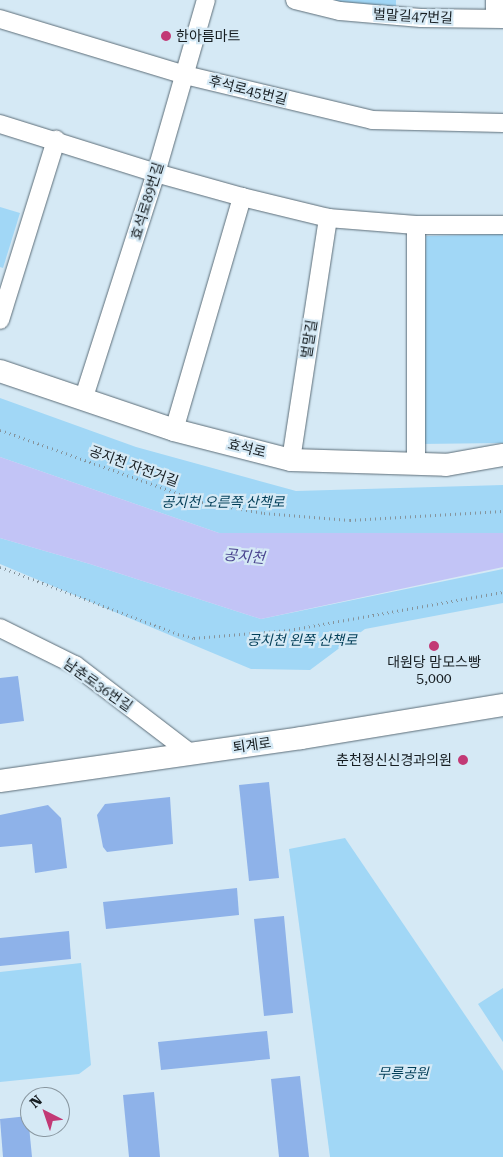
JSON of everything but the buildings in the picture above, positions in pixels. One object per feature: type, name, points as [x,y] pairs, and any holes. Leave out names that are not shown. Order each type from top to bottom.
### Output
[{"type":"street","name":"효석로89번길","points":[[83,400],[156,173],[206,0]]},
{"type":"street","points":[[495,0],[499,18]]},
{"type":"street","name":"벌말길47번길","points":[[301,1],[340,11],[403,8],[499,18]]},
{"type":"street","name":"후석로45번길","points":[[0,19],[185,75],[372,120],[503,123]]},
{"type":"street","points":[[0,124],[56,140],[156,173],[328,218],[416,225],[503,225]]},
{"type":"street","points":[[0,320],[56,140]]},
{"type":"street","points":[[174,430],[242,197]]},
{"type":"street","name":"벌말길","points":[[291,460],[328,218]]},
{"type":"street","points":[[416,225],[416,465]]},
{"type":"street","name":"효석로","points":[[0,371],[174,430],[291,460],[446,465],[503,455]]},
{"type":"street","name":"남춘로36번길","points":[[0,628],[75,665],[190,753]]},
{"type":"street","name":"퇴계로","points":[[0,781],[301,738],[503,705]]},
{"type":"path","name":"공지천 자전거길","points":[[0,430],[202,502],[264,513],[350,520],[503,511]]},
{"type":"path","points":[[0,567],[178,634],[194,638],[289,630],[503,592]]},
{"type":"green space","points":[[320,0],[396,0],[396,6],[350,7]]},
{"type":"green space","points":[[0,207],[20,213],[3,268],[0,267]]},
{"type":"green space","points":[[503,234],[503,443],[419,444],[424,364],[426,236]]},
{"type":"green space","name":"공지천 오른쪽 산책로","points":[[0,398],[136,447],[296,491],[503,485],[503,533],[219,533],[0,457]]},
{"type":"green space","name":"공치천 왼쪽 산책로","points":[[0,538],[90,564],[261,619],[503,569],[503,603],[365,629],[310,670],[251,669],[0,564]]},
{"type":"green space","name":"무릉공원","points":[[345,838],[503,1071],[503,1157],[330,1157],[289,849]]},
{"type":"green space","points":[[81,963],[91,1065],[79,1074],[0,1082],[0,972]]},
{"type":"green space","points":[[503,988],[503,1042],[478,1004]]},
{"type":"water","name":"공지천","points":[[0,457],[219,533],[503,533],[503,567],[261,619],[90,564],[0,538]]},
{"type":"place","name":"한아름마트","points":[[166,36]]},
{"type":"place","name":"대원당 맘모스빵 5,000","points":[[434,646]]},
{"type":"place","name":"춘천정신신경과의원","points":[[463,760]]}]
